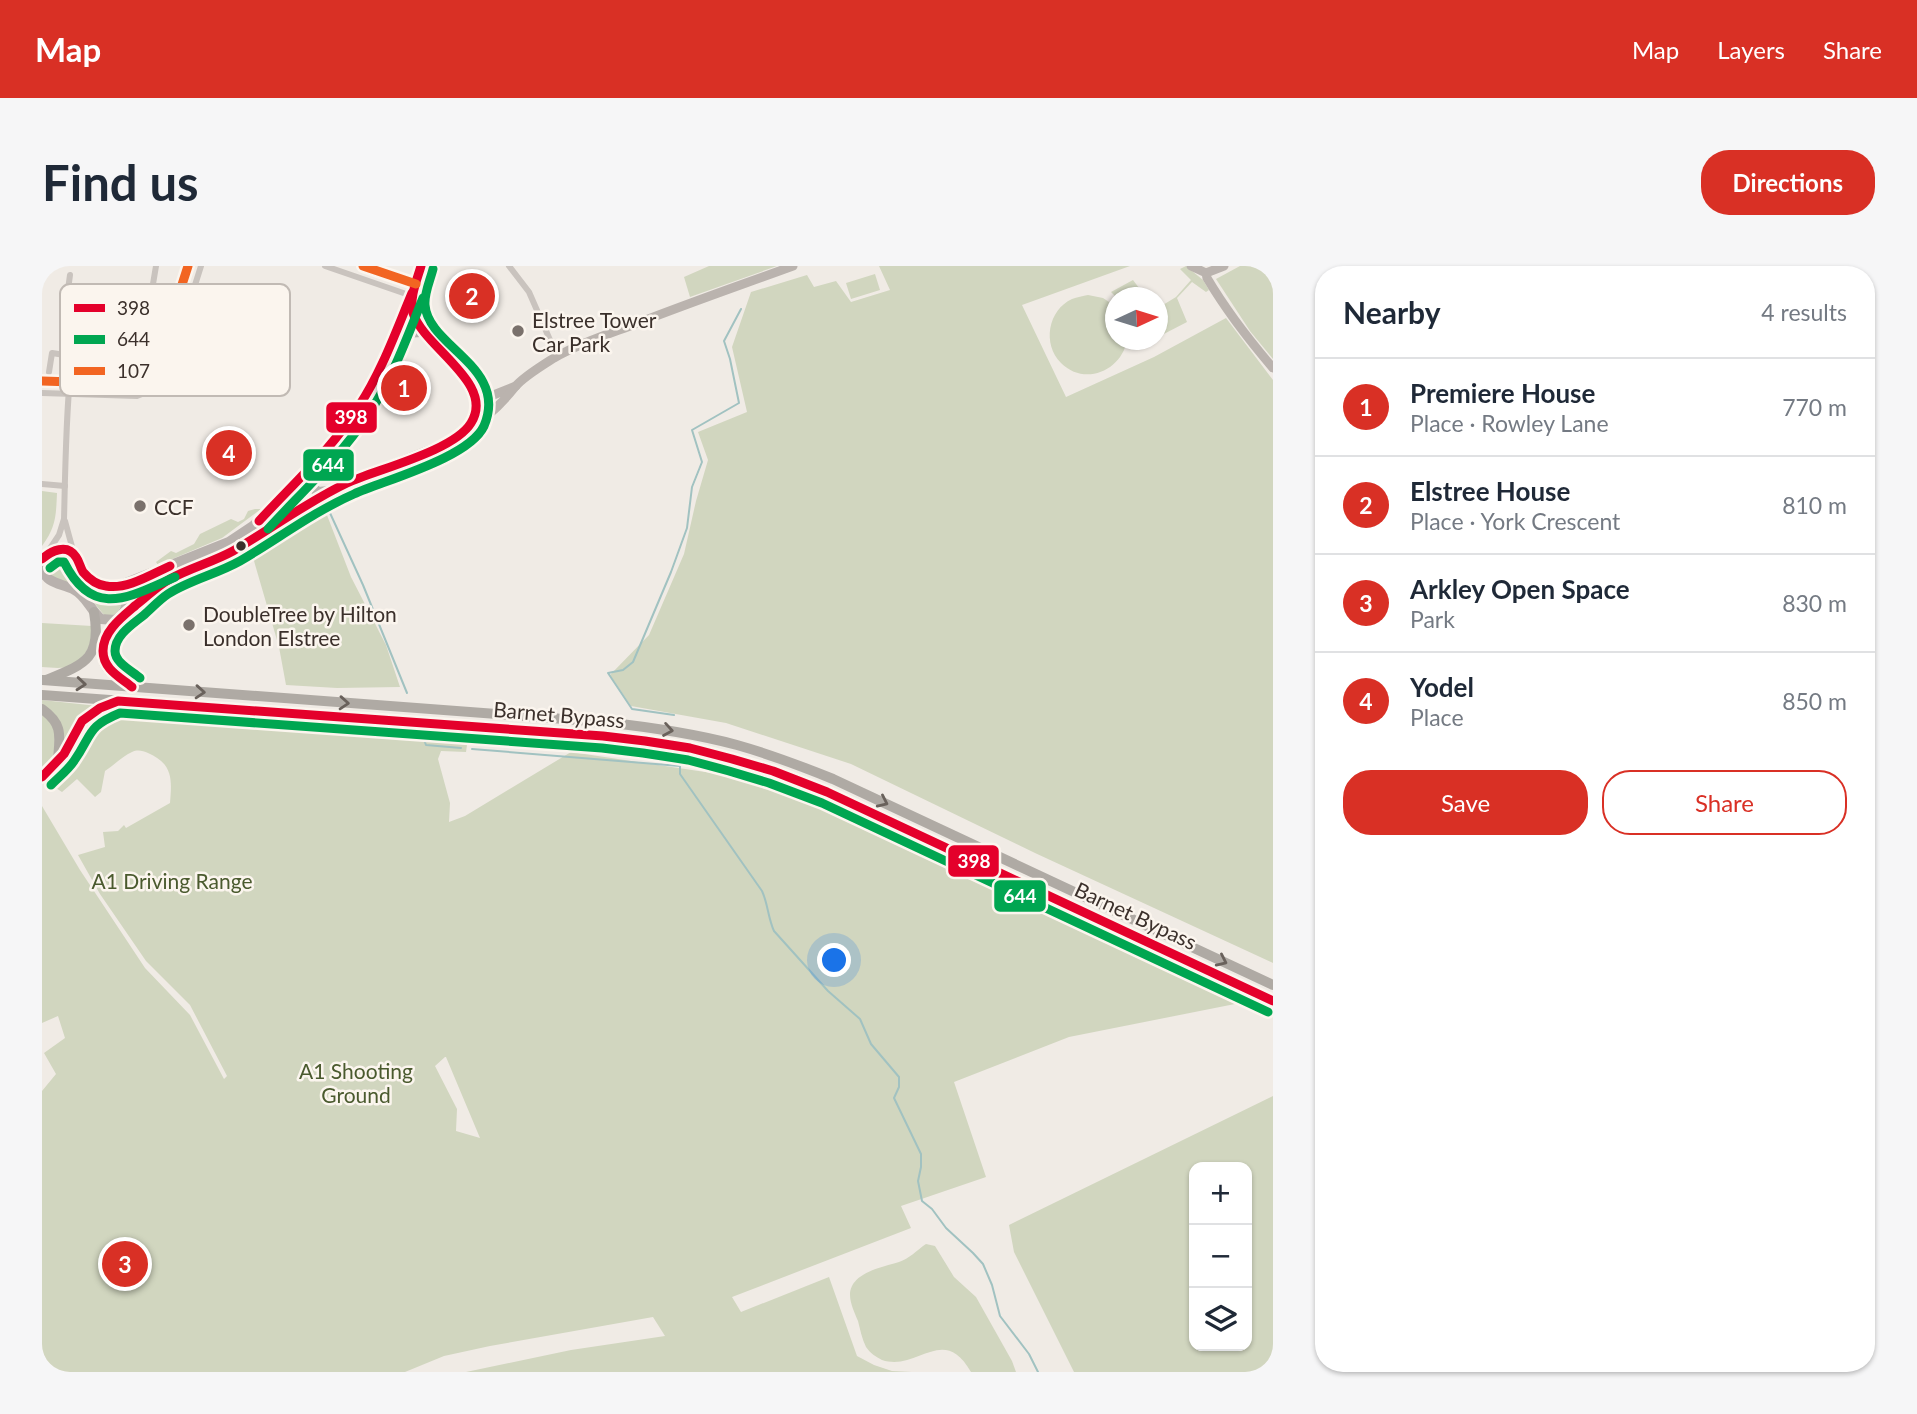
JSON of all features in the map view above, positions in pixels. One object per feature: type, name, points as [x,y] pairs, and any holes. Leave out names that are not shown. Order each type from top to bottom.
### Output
[{"type":"highway","points":[[43,680],[76,668],[92,653],[97,639],[94,612]]},
{"type":"highway","points":[[121,616],[105,639],[103,657],[109,669],[132,687]]},
{"type":"highway","name":"Barnet Bypass","points":[[43,680],[604,722],[693,734],[777,757],[845,785],[1273,985]]},
{"type":"highway","name":"Barnet Bypass","points":[[42,695],[603,736],[690,748],[773,771],[827,792],[1273,1000]]},
{"type":"highway","points":[[42,778],[64,754],[82,721],[100,708],[118,701]]},
{"type":"highway","points":[[42,709],[52,717],[59,728],[61,744],[58,759]]},
{"type":"main road","points":[[59,585],[43,574],[44,560],[62,549],[75,556],[89,578],[102,586],[116,587],[223,545],[265,516],[336,438],[359,408],[412,296],[421,266]]},
{"type":"main road","points":[[42,585],[70,587],[88,601],[97,616],[105,621],[115,620],[135,607],[162,583],[230,552],[332,490],[430,450],[468,429],[476,409],[472,385],[422,332],[414,314],[412,296]]},
{"type":"main road","points":[[389,347],[402,333],[422,332]]},
{"type":"main road","points":[[312,465],[309,485],[323,493],[332,490]]},
{"type":"main road","points":[[116,587],[127,602],[127,608],[121,616]]},
{"type":"street","points":[[153,284],[156,266]]},
{"type":"street","points":[[195,284],[201,266]]},
{"type":"street","points":[[325,266],[412,296]]},
{"type":"street","points":[[509,266],[527,289],[557,356]]},
{"type":"street","points":[[472,385],[491,396],[516,386],[557,356],[574,348],[793,266]]},
{"type":"street","points":[[1191,266],[1206,273],[1224,266]]},
{"type":"street","points":[[1206,273],[1227,309],[1273,368]]},
{"type":"street","points":[[69,284],[70,275]]},
{"type":"street","points":[[49,372],[52,353],[60,354]]},
{"type":"street","points":[[468,429],[498,406],[516,386]]},
{"type":"street","points":[[42,393],[60,394]]},
{"type":"street","points":[[44,560],[59,535],[64,519],[69,396]]},
{"type":"street","points":[[42,484],[65,486]]},
{"type":"street","points":[[64,519],[75,556]]},
{"type":"green space","points":[[709,266],[777,266],[690,297],[684,277]]},
{"type":"green space","points":[[879,266],[1130,266],[1022,305],[1066,397],[1154,357],[1226,318],[1273,380],[1273,963],[851,764],[726,723],[631,706],[610,675],[649,635],[684,554],[708,460],[698,432],[747,412],[732,347],[751,292],[807,275],[814,287],[836,281],[851,302],[890,290]]},
{"type":"green space","points":[[1186,266],[1203,280],[1209,290],[1206,292],[1192,282],[1177,298],[1187,322],[1168,332],[1168,302],[1191,280],[1180,269]]},
{"type":"green space","points":[[1240,266],[1273,266],[1273,359],[1250,331],[1216,279]]},
{"type":"green space","points":[[875,274],[880,290],[851,299],[846,283]]},
{"type":"green space","points":[[1133,280],[1138,287],[1120,287]]},
{"type":"green space","points":[[1088,295],[1105,299],[1105,350],[1124,350],[1118,360],[1101,372],[1081,374],[1071,370],[1061,363],[1051,347],[1050,328],[1053,319],[1057,311],[1072,299]]},
{"type":"green space","points":[[42,491],[57,493],[54,521],[42,546]]},
{"type":"green space","points":[[261,509],[222,538],[158,565],[156,562],[171,551],[176,553],[194,544],[200,534],[231,519],[238,522],[244,519],[248,511]]},
{"type":"green space","points":[[325,510],[351,577],[386,645],[400,687],[337,688],[286,685],[279,647],[252,554]]},
{"type":"green space","points":[[54,554],[71,560],[92,585],[118,596],[122,604],[116,615],[105,616],[85,592],[53,579],[46,568],[48,560]]},
{"type":"green space","points":[[42,623],[92,626],[91,639],[83,656],[66,667],[42,667]]},
{"type":"green space","points":[[42,700],[98,706],[66,746],[42,706]]},
{"type":"green space","points":[[114,707],[463,730],[468,738],[466,752],[441,751],[438,759],[450,803],[449,822],[465,816],[571,752],[712,773],[804,796],[1064,917],[1240,1003],[1069,1037],[954,1082],[986,1177],[901,1206],[911,1228],[732,1297],[741,1312],[829,1277],[857,1356],[892,1371],[912,1372],[466,1372],[571,1350],[665,1336],[653,1317],[444,1356],[405,1372],[42,1372],[42,1091],[56,1074],[44,1053],[65,1038],[58,1016],[42,1023],[42,806],[80,870],[145,968],[190,1015],[224,1079],[227,1076],[190,1005],[146,961],[100,894],[78,855],[105,847],[103,832],[118,831],[124,825],[126,828],[170,803],[171,794],[171,780],[166,767],[156,757],[138,750],[105,771],[101,792],[95,797],[77,779],[62,792],[53,786],[50,782],[87,719]],"holes":[[[446,1057],[480,1138],[456,1131],[457,1109],[435,1066]]]},
{"type":"green space","points":[[42,712],[55,726],[54,757],[42,773]]},
{"type":"green space","points":[[1273,1096],[1273,1372],[1074,1372],[1014,1252],[1009,1225]]},
{"type":"green space","points":[[926,1244],[935,1246],[954,1277],[976,1297],[1016,1372],[971,1372],[961,1358],[950,1351],[940,1350],[907,1360],[882,1360],[866,1347],[851,1301],[851,1287],[861,1276],[903,1261]]},
{"type":"waterway","points":[[674,715],[632,709],[608,673],[623,670],[633,662],[687,528],[692,487],[702,462],[692,430],[739,403],[724,341],[741,309]]},
{"type":"waterway","points":[[330,513],[407,693]]},
{"type":"waterway","points":[[421,731],[426,745],[461,748]]},
{"type":"waterway","points":[[472,749],[680,766],[680,774],[762,891],[774,931],[828,991],[860,1019],[871,1044],[899,1077],[899,1087],[894,1098],[921,1154],[918,1181],[922,1201],[983,1264],[1000,1316],[1029,1354],[1038,1372]]},
{"type":"transit line","name":"107","points":[[182,284],[188,266]]},
{"type":"transit line","name":"107","points":[[363,266],[416,284]]},
{"type":"transit line","name":"398","points":[[132,687],[106,663],[104,644],[114,625],[157,588],[178,575],[233,551],[332,490],[432,451],[462,433],[471,423],[476,408],[474,394],[467,380],[430,339],[413,313],[413,295],[421,266]]},
{"type":"transit line","name":"644","points":[[140,678],[118,659],[116,645],[125,630],[165,596],[240,561],[339,501],[444,458],[475,438],[484,426],[489,406],[486,388],[477,373],[429,320],[425,300],[433,269]]},
{"type":"transit line","name":"398","points":[[259,521],[324,452],[359,406],[382,365],[412,293]]},
{"type":"transit line","name":"644","points":[[268,529],[333,460],[377,402],[423,298]]},
{"type":"transit line","name":"107","points":[[42,381],[60,382]]},
{"type":"transit line","name":"398","points":[[42,559],[54,551],[68,550],[91,579],[96,583],[114,587],[139,580],[170,566]]},
{"type":"transit line","name":"644","points":[[50,568],[58,562],[64,562],[75,580],[87,592],[100,598],[113,599],[142,591],[175,577]]},
{"type":"transit line","name":"398","points":[[42,777],[64,754],[82,721],[100,708],[118,701],[603,736],[690,748],[773,771],[827,792],[1273,1001]]},
{"type":"transit line","name":"644","points":[[51,785],[72,764],[91,732],[120,713],[602,748],[688,760],[769,783],[822,803],[1268,1012]]},
{"type":"place","name":"Elstree House","points":[[472,296]]},
{"type":"place","name":"Elstree Tower Car Park","points":[[518,331]]},
{"type":"place","name":"Premiere House","points":[[404,388]]},
{"type":"place","name":"Yodel","points":[[229,453]]},
{"type":"place","name":"CCF","points":[[140,506]]},
{"type":"place","name":"DoubleTree by Hilton London Elstree","points":[[189,625]]},
{"type":"place","name":"Arkley Open Space","points":[[125,1264]]},
{"type":"park label","name":"A1 Driving Range","points":[[172,880]]},
{"type":"park label","name":"A1 Shooting Ground","points":[[356,1082]]}]
